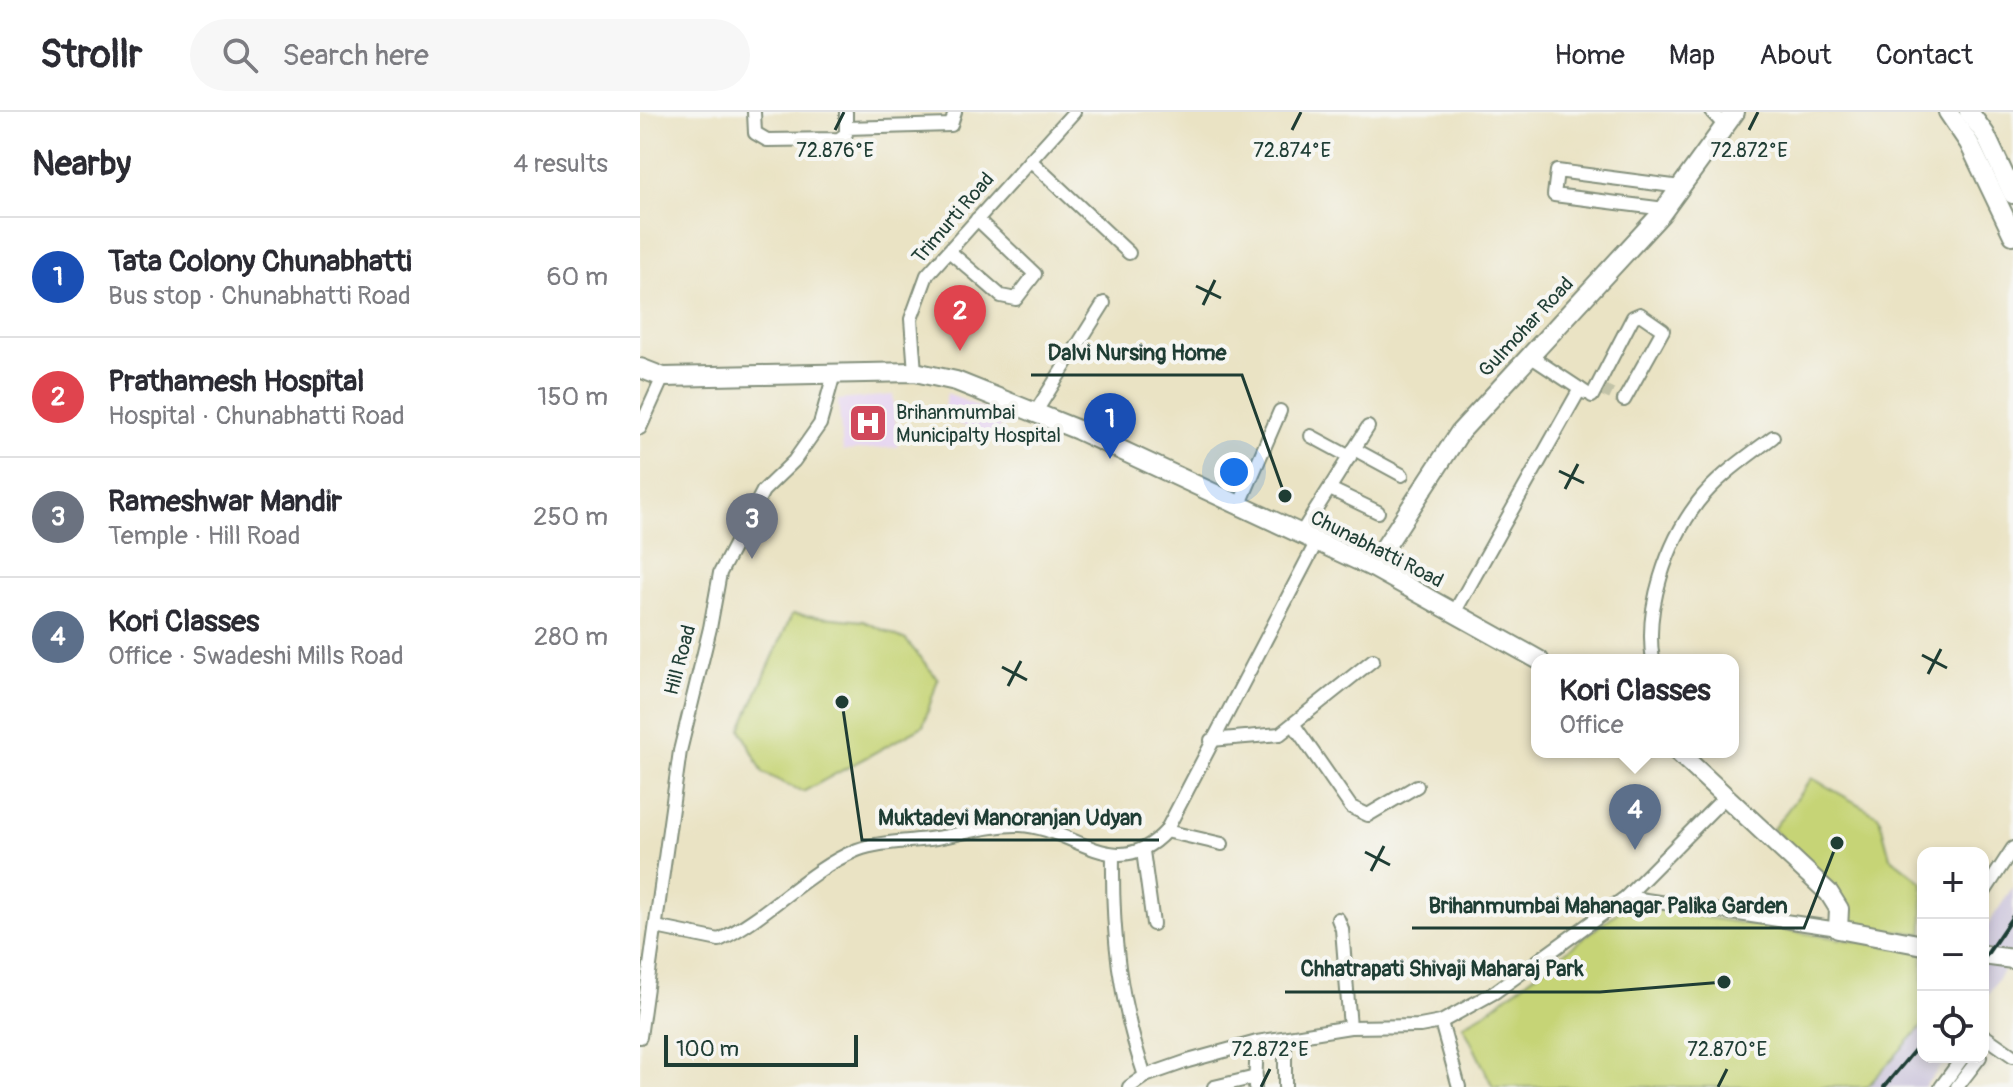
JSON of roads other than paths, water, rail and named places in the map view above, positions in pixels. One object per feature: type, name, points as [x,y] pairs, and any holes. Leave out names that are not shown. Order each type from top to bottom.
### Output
[{"type":"main road","points":[[1948,112],[1969,143],[2013,235]]},
{"type":"main road","points":[[1969,112],[1985,134],[2013,194]]},
{"type":"main road","name":"Gulmohar Road","points":[[1372,567],[1460,432],[1665,209],[1716,143],[1724,116]]},
{"type":"main road","name":"Chunabhatti Road","points":[[640,368],[663,377],[915,372],[956,381],[1035,413],[1372,567],[1531,656]]},
{"type":"main road","points":[[1685,758],[1829,893],[1839,909],[1838,929],[1917,944]]},
{"type":"main road","points":[[1989,956],[2013,959]]},
{"type":"street","points":[[754,112],[755,133],[767,140],[839,139],[846,134],[846,112]]},
{"type":"street","points":[[846,128],[951,125],[955,112]]},
{"type":"street","name":"Trimurti Road","points":[[915,372],[911,319],[927,275],[1074,112]]},
{"type":"street","points":[[1030,160],[1129,253]]},
{"type":"street","points":[[1665,209],[1554,195],[1557,171],[1681,187]]},
{"type":"street","points":[[1644,206],[1649,183]]},
{"type":"street","points":[[949,251],[1001,296],[1016,299],[1035,274],[977,219]]},
{"type":"street","points":[[1035,413],[1104,303]]},
{"type":"street","points":[[1530,356],[1580,389],[1597,393],[1633,317],[1640,314],[1663,330],[1624,400]]},
{"type":"street","name":"Hill Road","points":[[640,1037],[680,751],[720,573],[763,491],[794,461],[820,424],[834,374]]},
{"type":"street","points":[[640,428],[663,377]]},
{"type":"street","points":[[1454,613],[1580,389]]},
{"type":"street","points":[[1239,506],[1280,411]]},
{"type":"street","points":[[656,927],[719,940],[782,895],[858,849],[1004,825],[1043,828],[1078,845],[1113,854],[1143,851],[1166,831],[1330,489],[1368,427]]},
{"type":"street","points":[[1311,436],[1402,475]]},
{"type":"street","points":[[1653,654],[1655,603],[1679,531],[1698,501],[1725,474],[1773,437]]},
{"type":"street","points":[[1330,489],[1378,512]]},
{"type":"street","points":[[1211,740],[1280,734],[1373,660]]},
{"type":"street","points":[[1294,725],[1359,814],[1368,815],[1417,786]]},
{"type":"street","points":[[1129,1087],[1145,1076],[1257,1042],[1285,1040],[1350,1027],[1420,1026],[1441,1022],[1495,992],[1626,897],[1727,795]]},
{"type":"street","points":[[1166,831],[1222,844]]},
{"type":"street","points":[[1989,885],[2013,848]]},
{"type":"street","points":[[1143,851],[1153,924]]},
{"type":"street","points":[[1113,854],[1112,920],[1121,991],[1127,1024],[1145,1076]]},
{"type":"street","points":[[1626,897],[1838,929]]},
{"type":"street","points":[[1338,919],[1342,929],[1350,1027]]},
{"type":"street","points":[[1441,1022],[1459,1087]]},
{"type":"street","points":[[1989,1039],[2013,1056]]},
{"type":"street","points":[[1285,1040],[1285,1087]]},
{"type":"street","points":[[1214,1087],[1256,1082],[1257,1042]]},
{"type":"street","points":[[1941,1087],[1962,1066]]},
{"type":"street","points":[[1957,1087],[1962,1066]]},
{"type":"tunnel","points":[[1601,389],[1624,400]]},
{"type":"railway","points":[[1989,951],[2013,916]]},
{"type":"railway","points":[[1884,1087],[1917,1047]]},
{"type":"place","name":"Prathamesh Hospital","points":[[960,351]]},
{"type":"place","name":"Brihanmumbai Municipalty Hospital","points":[[868,423]]},
{"type":"place","name":"Tata Colony Chunabhatti","points":[[1110,459]]},
{"type":"place","name":"Dalvi Nursing Home","points":[[1285,496]]},
{"type":"place","name":"Rameshwar Mandir","points":[[752,559]]},
{"type":"place","name":"Muktadevi Manoranjan Udyan","points":[[842,702]]},
{"type":"place","name":"Brihanmumbai Mahanagar Palika Garden","points":[[1837,843]]},
{"type":"place","name":"Kori Classes","points":[[1635,850]]},
{"type":"place","name":"Chhatrapati Shivaji Maharaj Park","points":[[1724,982]]}]
